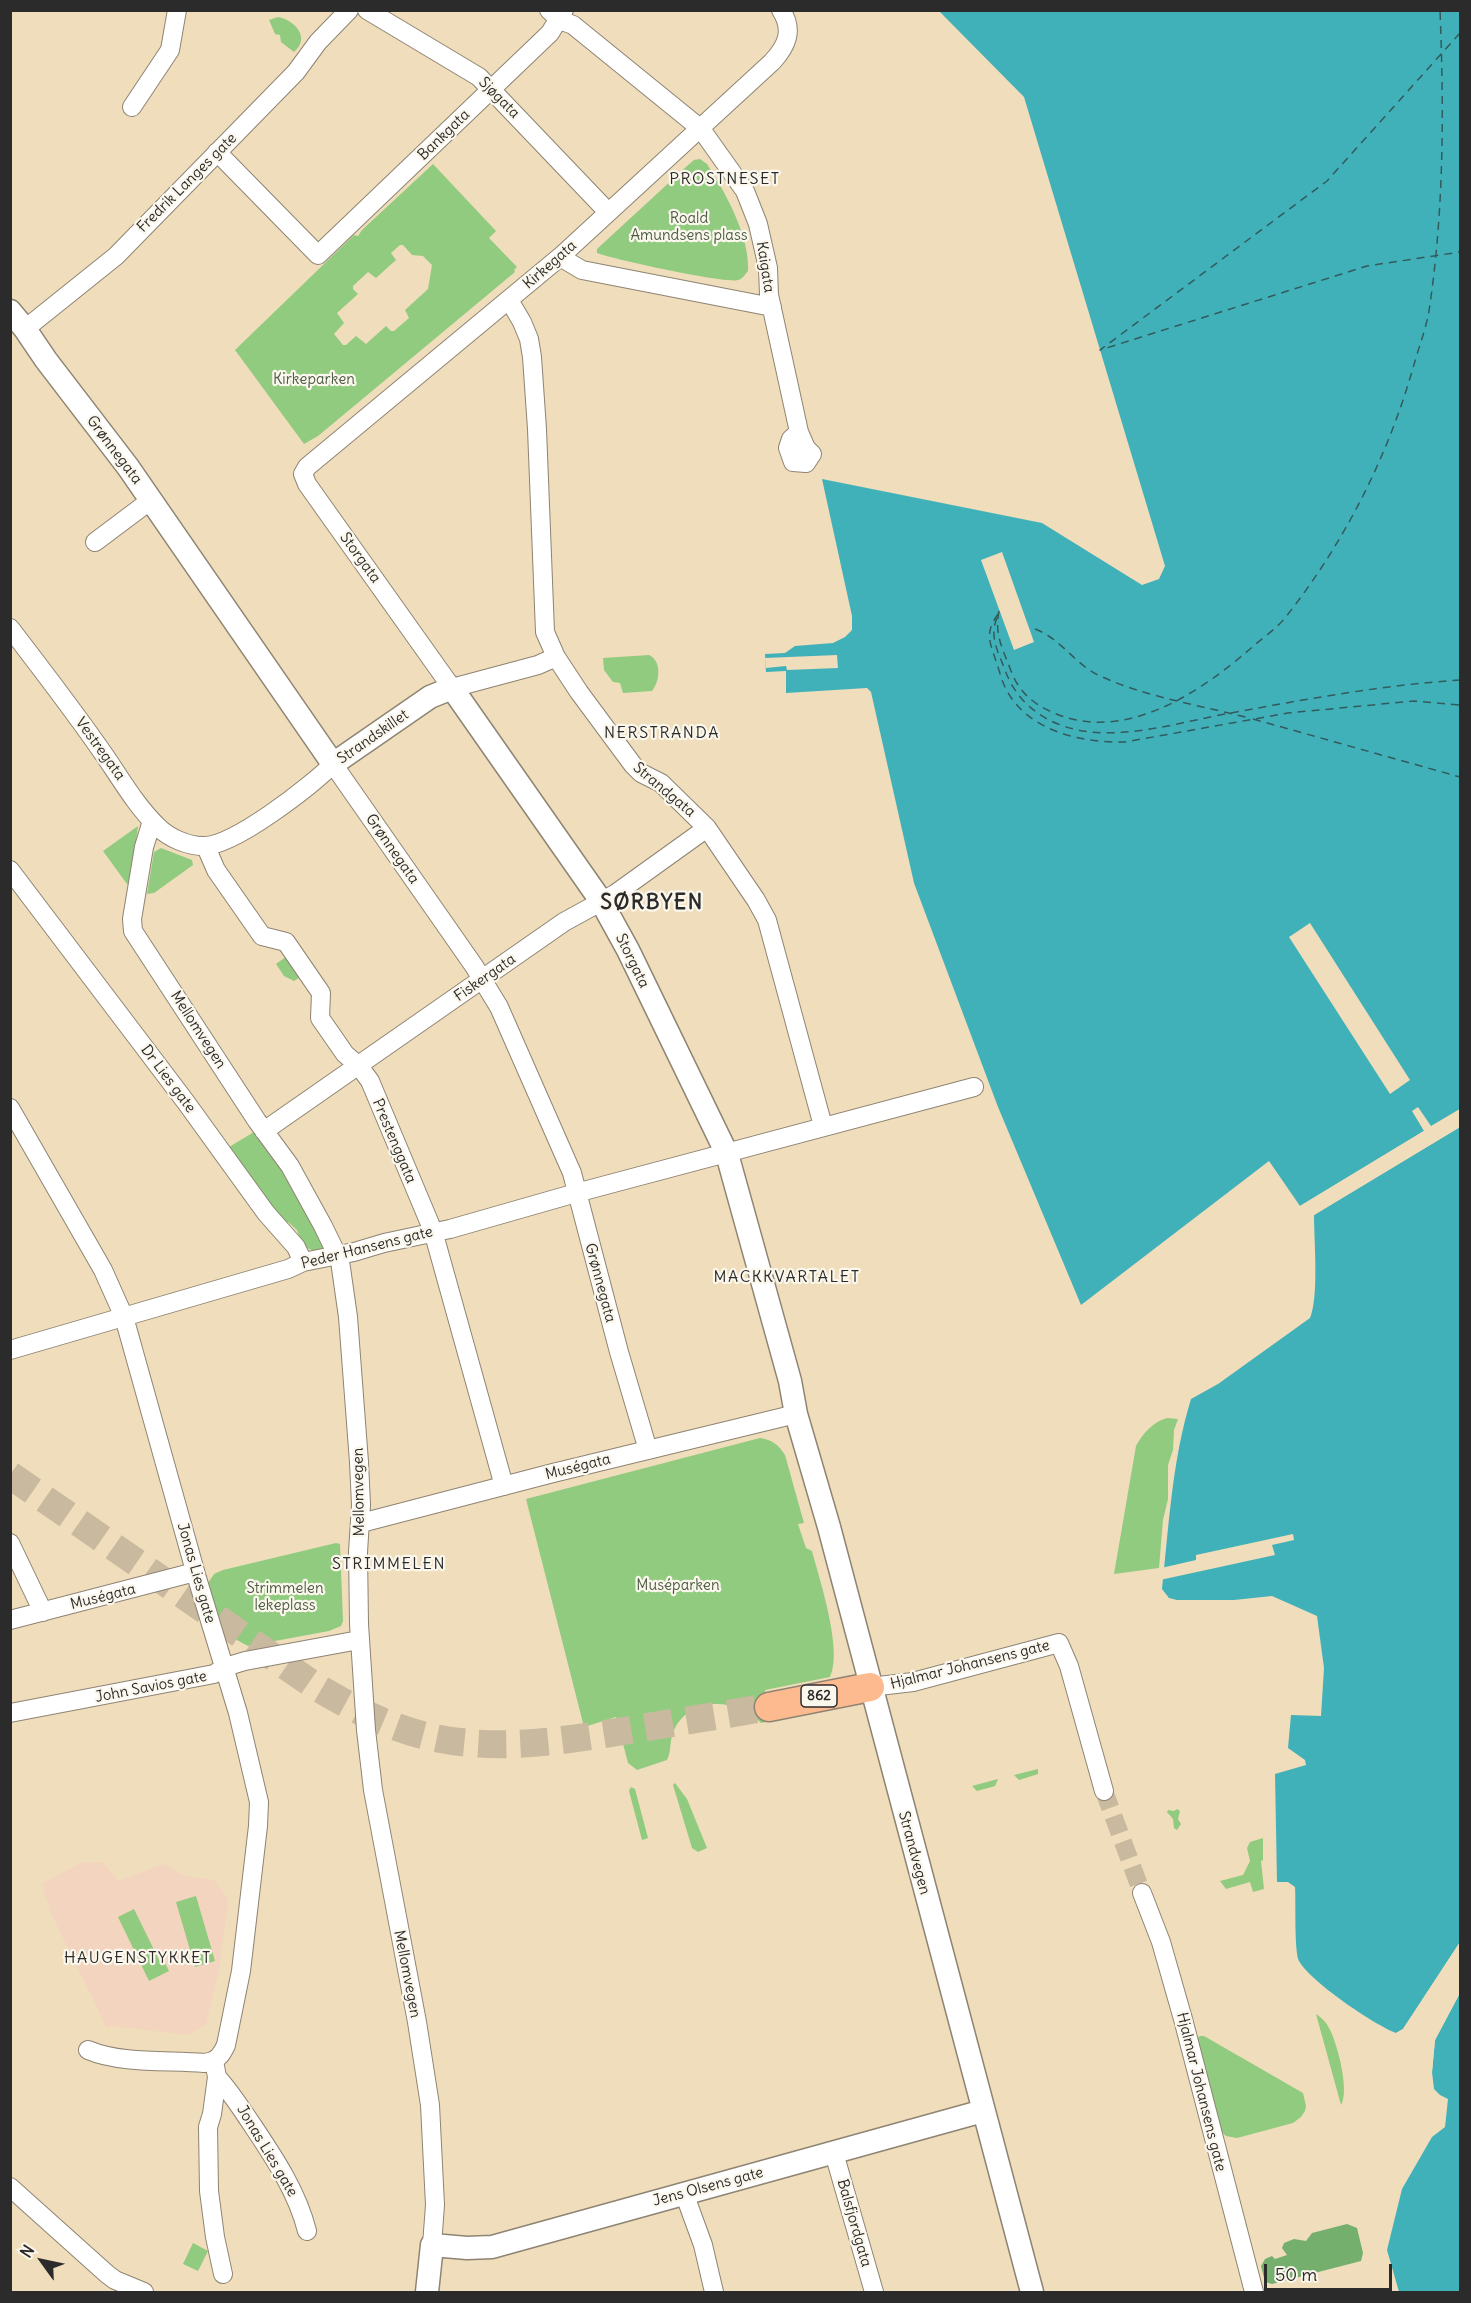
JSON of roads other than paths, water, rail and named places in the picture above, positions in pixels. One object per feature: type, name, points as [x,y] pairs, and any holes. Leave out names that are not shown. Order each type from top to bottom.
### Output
[{"type":"main road","name":"862","points":[[769,1707],[870,1687]]},
{"type":"street","points":[[132,107],[170,50],[177,10]]},
{"type":"street","name":"Fredrik Langes gate","points":[[18,335],[116,256],[297,72],[318,42],[349,10]]},
{"type":"street","name":"Sjøgata","points":[[367,10],[479,77],[608,212]]},
{"type":"street","name":"Kirkegata","points":[[305,470],[560,257],[608,212],[632,194],[772,62],[785,47],[789,35],[788,22],[781,10]]},
{"type":"street","name":"Bankgata","points":[[217,152],[318,255],[550,33],[558,14]]},
{"type":"street","name":"Kaigata","points":[[558,14],[701,129],[735,174],[752,205],[768,268],[769,295],[799,432]]},
{"type":"street","points":[[560,257],[582,270],[772,307]]},
{"type":"street","name":"Strandgata","points":[[509,300],[529,339],[532,357],[545,632],[556,657],[579,692],[633,765],[641,773],[661,783],[707,828],[756,900],[766,920],[824,1126]]},
{"type":"street","name":"Grønnegata","points":[[10,310],[18,335],[38,350],[112,445],[499,1007],[572,1173],[619,1353],[648,1450]]},
{"type":"street","name":"Storgata","points":[[305,470],[303,477],[307,484],[601,901],[627,950],[727,1154],[790,1381],[796,1414]]},
{"type":"street","points":[[95,542],[151,500]]},
{"type":"street","name":"Vestregata","points":[[10,628],[152,821],[163,831],[179,840],[206,847]]},
{"type":"street","name":"Strandskillet","points":[[206,847],[224,842],[243,832],[313,783],[333,764],[430,698],[452,688],[538,665],[556,657]]},
{"type":"street","name":"Mellomvegen","points":[[152,821],[144,847],[132,919],[134,931],[302,1186],[338,1256],[349,1328],[356,1418],[361,1523],[358,1552],[359,1640],[373,1790],[417,2022],[430,2105],[435,2205],[427,2292]]},
{"type":"street","name":"Fiskergata","points":[[264,1131],[564,922],[615,894],[707,828]]},
{"type":"street","name":"Prestenggata","points":[[206,847],[216,870],[262,936],[286,942],[321,993],[320,1018],[345,1054],[359,1066],[370,1081],[433,1231],[504,1486]]},
{"type":"street","name":"Dr Lies gate","points":[[10,870],[185,1101],[266,1213],[296,1247],[303,1262]]},
{"type":"street","points":[[824,1126],[974,1087]]},
{"type":"street","name":"Jonas Lies gate","points":[[10,1108],[103,1270],[124,1317],[254,1774],[259,1802],[258,1826],[241,1971],[226,2045],[216,2069],[212,2114],[208,2127],[209,2191],[222,2274]]},
{"type":"street","name":"Peder Hansens gate","points":[[10,1350],[270,1274],[303,1262],[338,1256],[433,1231],[450,1229],[824,1126]]},
{"type":"street","name":"Muségata","points":[[361,1523],[796,1414]]},
{"type":"street","name":"Strandvegen","points":[[796,1414],[829,1527],[1032,2292]]},
{"type":"street","points":[[10,1543],[43,1612]]},
{"type":"street","name":"Muségata","points":[[10,1620],[195,1572]]},
{"type":"street","name":"John Savios gate","points":[[10,1713],[214,1674],[225,1667],[245,1661],[359,1640]]},
{"type":"street","name":"Hjalmar Johansens gate","points":[[870,1687],[913,1682],[1059,1643],[1069,1666],[1104,1791]]},
{"type":"street","name":"Hjalmar Johansens gate","points":[[1142,1893],[1161,1942],[1183,2019],[1254,2292]]},
{"type":"street","points":[[88,2050],[103,2056],[118,2058],[204,2063],[216,2069]]},
{"type":"street","name":"Jonas Lies gate","points":[[216,2069],[281,2170],[300,2205],[307,2231]]},
{"type":"street","name":"Jens Olsens gate","points":[[432,2245],[467,2248],[492,2247],[983,2111]]},
{"type":"street","name":"Balsfjordgata","points":[[834,2153],[874,2292]]},
{"type":"street","points":[[10,2187],[107,2274],[115,2280],[144,2292]]},
{"type":"street","points":[[684,2193],[703,2245],[714,2292]]},
{"type":"water","points":[[939,11],[1460,11],[1460,1109],[1300,1206],[1269,1161],[1081,1305],[998,1107],[914,883],[871,692],[867,688],[786,693],[786,671],[766,672],[765,654],[785,653],[795,646],[833,643],[845,637],[852,630],[852,616],[822,479],[1042,523],[1142,585],[1159,579],[1165,566],[1024,97]]},
{"type":"water","points":[[1460,1127],[1460,1942],[1403,2029],[1396,2033],[1343,2002],[1306,1970],[1297,1956],[1295,1887],[1288,1882],[1277,1882],[1275,1774],[1306,1765],[1305,1760],[1288,1748],[1291,1715],[1321,1716],[1324,1668],[1317,1616],[1272,1596],[1234,1600],[1177,1600],[1169,1598],[1162,1589],[1175,1469],[1191,1399],[1218,1384],[1310,1318],[1315,1283],[1314,1215]]},
{"type":"water","points":[[1460,1993],[1460,2292],[1399,2292],[1387,2250],[1402,2189],[1432,2137],[1445,2127],[1448,2099],[1434,2089],[1432,2072],[1435,2040]]},
{"type":"tunnel","points":[[10,1475],[315,1686],[367,1714],[408,1731],[474,1743],[526,1743],[604,1734],[769,1707]]},
{"type":"tunnel","points":[[1104,1791],[1142,1893]]},
{"type":"district","name":"PROSTNESET","points":[[725,179]]},
{"type":"district","name":"NERSTRANDA","points":[[662,733]]},
{"type":"district","name":"SØRBYEN","points":[[652,903]]},
{"type":"district","name":"MACKKVARTALET","points":[[787,1277]]},
{"type":"district","name":"STRIMMELEN","points":[[389,1564]]},
{"type":"district","name":"HAUGENSTYKKET","points":[[138,1958]]},
{"type":"park label","name":"Roald Amundsens plass","points":[[689,228]]},
{"type":"park label","name":"Kirkeparken","points":[[314,380]]},
{"type":"park label","name":"Muséparken","points":[[678,1586]]},
{"type":"park label","name":"Strimmelen lekeplass","points":[[285,1598]]}]
